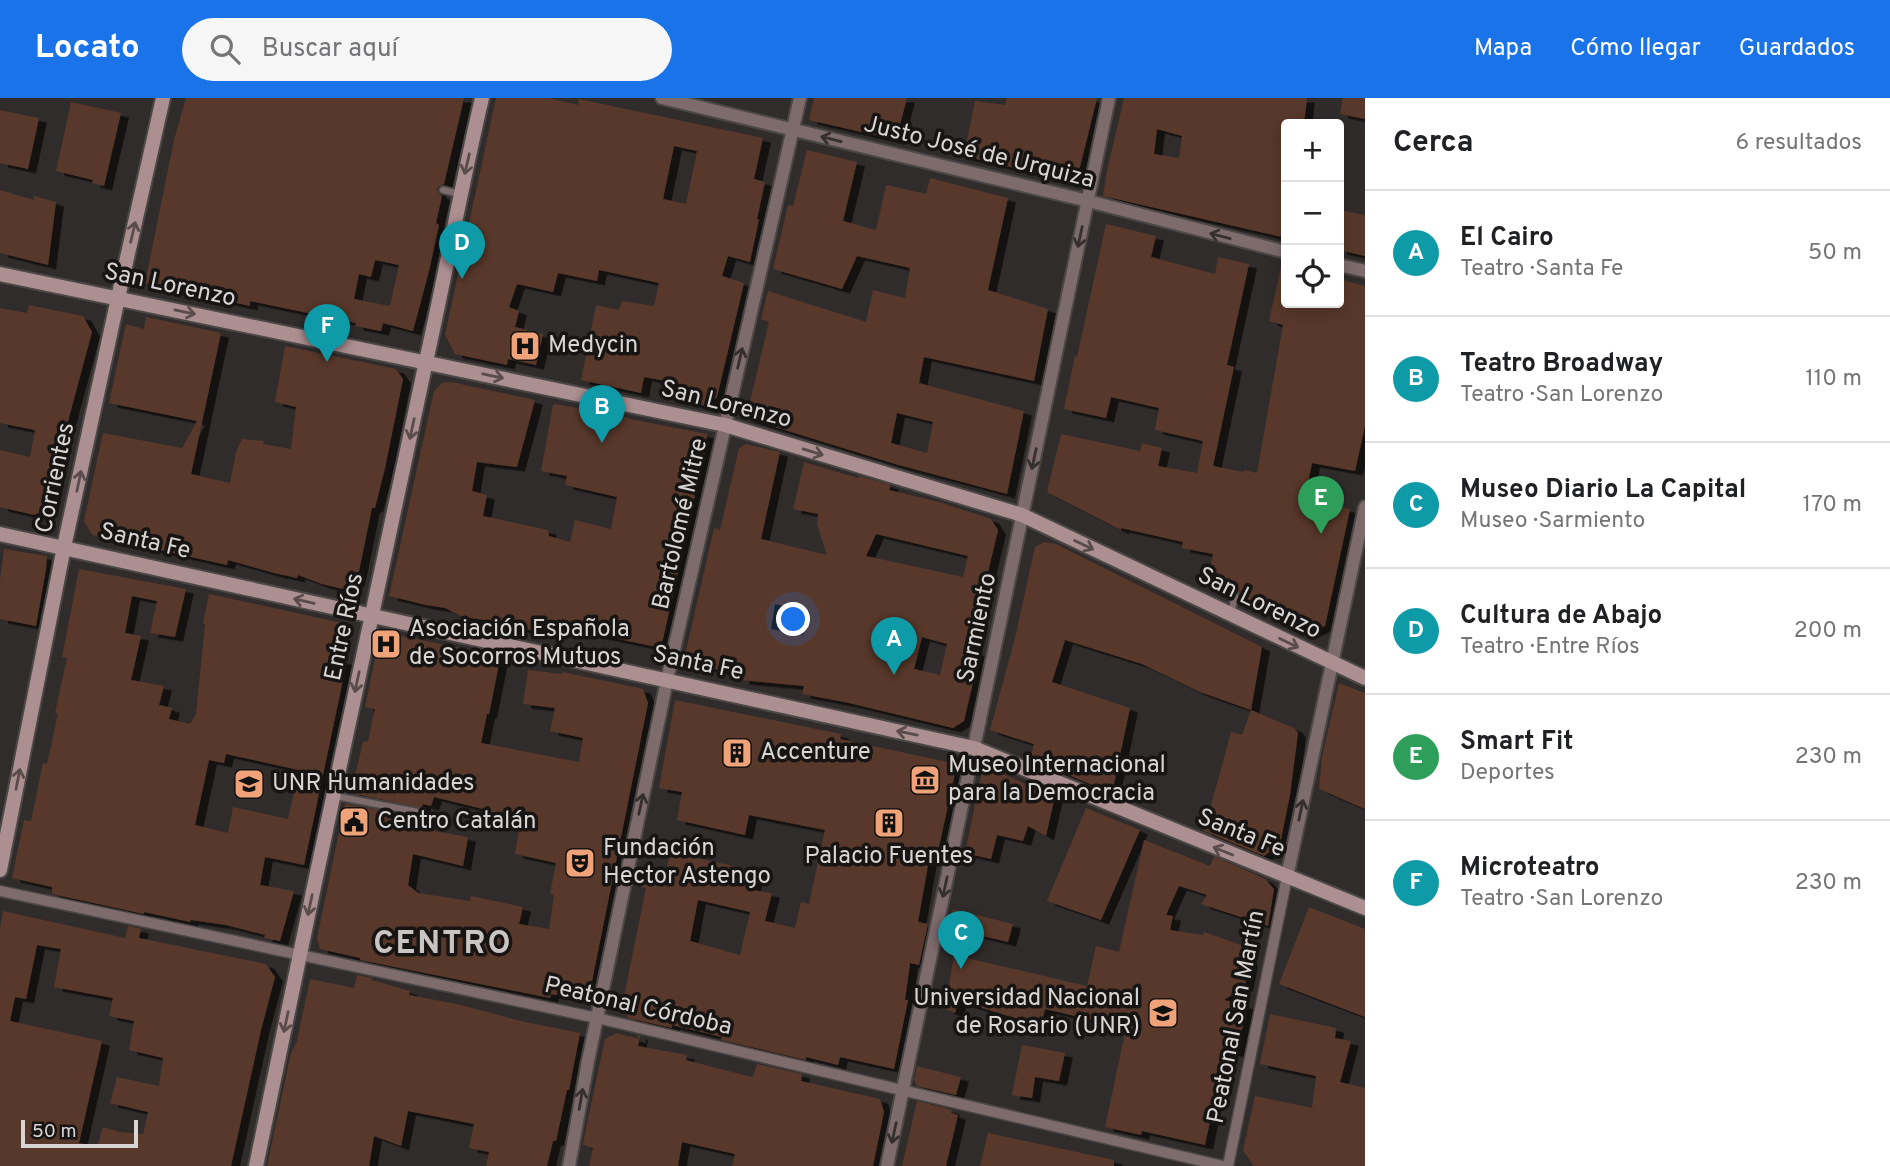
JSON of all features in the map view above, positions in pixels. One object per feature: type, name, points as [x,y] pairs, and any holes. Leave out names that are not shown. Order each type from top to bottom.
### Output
[{"type":"main road","name":"Corrientes","points":[[0,870],[64,547],[163,98]]},
{"type":"main road","name":"Entre Ríos","points":[[256,1166],[482,98]]},
{"type":"main road","name":"San Lorenzo","points":[[0,274],[724,425],[1022,515],[1365,678]]},
{"type":"main road","name":"Santa Fe","points":[[0,534],[974,748],[1365,908]]},
{"type":"street","name":"Bartolomé Mitre","points":[[569,1166],[667,680],[800,98]]},
{"type":"street","name":"Sarmiento","points":[[887,1166],[1109,98]]},
{"type":"street","name":"Justo José de Urquiza","points":[[666,99],[1088,201],[1281,252]]},
{"type":"street","points":[[1344,266],[1365,271]]},
{"type":"street","points":[[1287,877],[1365,507]]},
{"type":"street","name":"Peatonal San Martín","points":[[1228,1166],[1287,877]]},
{"type":"street","name":"Peatonal Córdoba","points":[[0,891],[597,1018],[1223,1166]]},
{"type":"lane","points":[[443,190],[460,194]]},
{"type":"lane","points":[[1231,615],[1236,596]]},
{"type":"lane","points":[[333,795],[418,812]]},
{"type":"building","points":[[186,98],[464,98],[444,184],[437,189],[442,196],[436,223],[439,225],[413,331],[383,323],[381,331],[355,326],[356,323],[250,301],[250,306],[145,283],[174,140]],"holes":[[[375,260],[399,265],[390,306],[354,299],[359,274],[371,277]]]},
{"type":"building","points":[[496,98],[549,98],[578,105],[579,99],[763,138],[754,179],[765,182],[750,262],[728,256],[722,276],[744,283],[717,397],[706,406],[668,398],[671,382],[644,377],[641,393],[581,380],[596,305],[619,310],[622,301],[654,306],[659,283],[599,270],[597,281],[558,273],[553,292],[517,284],[509,307],[519,311],[515,327],[543,334],[536,365],[508,359],[507,365],[455,354],[445,335]],"holes":[[[674,146],[697,151],[686,204],[663,199]]]},
{"type":"building","points":[[814,98],[907,98],[896,140],[809,120]]},
{"type":"building","points":[[1007,98],[1097,98],[1076,183],[964,156],[975,101],[1005,105]]},
{"type":"building","points":[[1124,98],[1307,98],[1305,119],[1281,119],[1281,237],[1103,196]],"holes":[[[1157,129],[1182,136],[1179,158],[1154,154]]]},
{"type":"building","points":[[1343,98],[1365,98],[1365,119],[1340,114]]},
{"type":"building","points":[[71,102],[121,113],[104,186],[92,183],[93,180],[56,171]]},
{"type":"building","points":[[0,110],[39,118],[28,169],[0,163]]},
{"type":"building","points":[[807,150],[857,162],[843,221],[876,230],[886,185],[926,194],[930,178],[1008,198],[988,290],[1048,309],[1034,381],[924,357],[919,383],[1024,411],[1007,494],[895,464],[746,418],[769,322],[761,319],[768,291],[866,322],[873,290],[905,298],[910,268],[857,256],[842,289],[773,269],[788,205],[793,206]],"holes":[[[897,413],[933,422],[927,453],[891,443]]]},
{"type":"building","points":[[0,190],[34,200],[34,196],[56,202],[48,265],[0,253]]},
{"type":"building","points":[[1344,211],[1365,215],[1365,256],[1344,251]]},
{"type":"building","points":[[1106,224],[1156,236],[1151,257],[1215,274],[1218,257],[1249,264],[1227,365],[1234,367],[1213,466],[1257,473],[1283,325],[1269,321],[1281,267],[1281,308],[1344,308],[1344,280],[1365,286],[1365,426],[1355,471],[1312,463],[1305,499],[1350,509],[1325,626],[1309,634],[1240,598],[1237,591],[1230,593],[1219,587],[1221,575],[1210,570],[1213,554],[1182,548],[1183,542],[1121,530],[1047,492],[1061,434],[1140,451],[1142,443],[1162,448],[1158,466],[1197,473],[1203,441],[1155,430],[1159,408],[1111,397],[1106,418],[1064,409],[1075,356],[1077,357]]},
{"type":"building","points":[[29,305],[83,316],[92,332],[67,425],[50,508],[34,515],[0,507],[0,450],[30,457],[35,430],[0,423],[0,308],[27,313]]},
{"type":"building","points":[[146,317],[221,333],[191,474],[230,483],[236,452],[242,439],[264,441],[263,444],[291,449],[296,407],[275,402],[285,346],[396,369],[403,379],[385,468],[375,508],[372,508],[357,581],[347,590],[298,575],[297,578],[228,560],[227,565],[92,535],[84,521],[103,433],[182,448],[197,421],[109,403],[126,324],[144,329]]},
{"type":"building","points":[[451,382],[535,400],[517,467],[477,462],[472,491],[487,495],[483,516],[548,530],[549,536],[570,542],[575,520],[611,529],[617,497],[565,485],[567,476],[541,471],[553,405],[583,407],[707,434],[661,648],[548,624],[546,633],[492,623],[463,617],[445,608],[389,596],[434,391],[442,383]]},
{"type":"building","points":[[746,444],[780,452],[761,539],[827,555],[817,524],[818,514],[793,509],[804,462],[891,485],[889,490],[939,502],[991,519],[998,530],[980,606],[980,623],[973,651],[980,652],[964,721],[953,728],[802,694],[804,686],[741,680],[742,675],[691,664],[685,655],[714,528],[720,530],[739,448]],"holes":[[[876,534],[968,556],[963,577],[866,556]],[[775,604],[809,611],[804,636],[771,629]],[[922,637],[947,644],[940,675],[914,669]]]},
{"type":"building","points":[[1044,542],[1056,544],[1262,647],[1251,710],[1200,692],[1142,664],[1065,640],[1052,682],[1130,708],[1112,793],[1030,759],[1034,744],[990,730],[1015,638],[1035,547]]},
{"type":"building","points":[[4,549],[47,556],[36,626],[0,619],[0,580]]},
{"type":"building","points":[[79,569],[186,589],[175,637],[150,633],[157,601],[132,596],[125,633],[141,636],[131,680],[164,686],[159,705],[172,708],[169,719],[190,724],[196,714],[203,624],[209,594],[342,623],[336,659],[347,661],[304,865],[265,857],[260,885],[294,891],[280,941],[226,925],[144,914],[52,894],[52,887],[12,878],[24,820],[31,821],[43,763],[47,764],[67,658],[62,657]],"holes":[[[226,754],[299,770],[288,819],[233,807],[228,833],[195,825],[209,760],[224,763]]]},
{"type":"building","points":[[393,634],[500,659],[481,743],[579,762],[583,738],[550,731],[555,708],[523,704],[528,670],[563,672],[643,689],[648,703],[589,996],[582,999],[551,994],[550,998],[360,960],[320,949],[317,938],[345,804],[421,817],[418,828],[468,837],[463,866],[413,854],[408,885],[418,893],[470,901],[471,896],[523,907],[519,924],[549,929],[554,895],[550,894],[556,863],[515,854],[520,824],[490,818],[491,811],[434,797],[431,806],[423,804],[422,808],[351,793],[363,742],[368,741],[375,709],[365,707],[378,644]]},
{"type":"building","points":[[1339,683],[1365,693],[1365,809],[1319,789],[1322,757]]},
{"type":"building","points":[[675,700],[841,734],[840,739],[957,764],[937,856],[930,854],[918,922],[928,924],[919,965],[910,963],[905,1000],[908,1000],[894,1069],[840,1057],[838,1065],[806,1057],[806,1060],[721,1040],[722,1037],[672,1025],[672,1028],[628,1018],[622,1006],[646,888],[638,886],[642,868],[666,872],[670,852],[756,871],[752,890],[772,893],[765,921],[795,928],[801,902],[809,904],[825,830],[749,815],[745,835],[677,820],[682,792],[659,788]],"holes":[[[698,900],[750,912],[740,955],[690,941]]]},
{"type":"building","points":[[1251,710],[1294,728],[1298,733],[1280,844],[1264,856],[1204,831],[1231,732],[1242,735]]},
{"type":"building","points":[[983,766],[1055,796],[1046,836],[1028,826],[1023,841],[997,835],[991,859],[965,853]]},
{"type":"building","points":[[1086,808],[1140,830],[1101,920],[1047,901]]},
{"type":"building","points":[[1144,840],[1210,866],[1214,856],[1265,879],[1274,889],[1268,926],[1201,904],[1207,895],[1179,886],[1166,915],[1173,916],[1170,930],[1203,935],[1204,932],[1244,946],[1243,953],[1250,962],[1245,986],[1224,1000],[1247,1005],[1237,1053],[1225,1050],[1205,1145],[1142,1131],[1141,1135],[1105,1127],[1126,1028],[1045,1009],[1041,1026],[959,1001],[955,1013],[945,1009],[954,955],[1087,986],[1096,946],[1119,952]]},
{"type":"building","points":[[1309,907],[1365,929],[1365,1017],[1279,984]]},
{"type":"building","points":[[953,909],[1013,924],[1008,942],[949,928]]},
{"type":"building","points":[[3,911],[125,938],[128,926],[141,929],[139,938],[266,964],[275,977],[231,1166],[0,1166],[0,929]],"holes":[[[37,945],[61,949],[54,987],[113,998],[109,1016],[134,1021],[129,1050],[163,1058],[159,1086],[117,1077],[110,1103],[148,1112],[143,1134],[103,1127],[97,1147],[79,1143],[102,1041],[10,1021],[15,997],[26,999]]]},
{"type":"building","points":[[357,975],[410,991],[409,995],[580,1033],[569,1090],[547,1166],[486,1166],[489,1152],[469,1148],[474,1124],[408,1111],[401,1146],[374,1136],[369,1166],[267,1166],[310,979],[354,988]]},
{"type":"building","points":[[1270,1014],[1336,1028],[1335,1038],[1351,1041],[1340,1082],[1365,1088],[1365,1166],[1256,1166],[1243,1150],[1255,1096],[1312,1108],[1316,1076],[1260,1064]]},
{"type":"building","points":[[617,1033],[639,1039],[637,1035],[640,1036],[638,1046],[687,1055],[686,1060],[724,1070],[753,1077],[757,1064],[802,1074],[801,1081],[880,1099],[884,1112],[873,1166],[732,1166],[735,1154],[682,1142],[678,1166],[589,1166],[593,1148],[583,1145],[587,1123],[605,1039]]},
{"type":"building","points":[[1022,1045],[1065,1053],[1059,1081],[1035,1077],[1032,1098],[1012,1095]]},
{"type":"building","points":[[917,1066],[961,1077],[956,1095],[917,1086],[914,1080]]},
{"type":"building","points":[[917,1101],[952,1110],[951,1113],[958,1115],[946,1166],[902,1166]]},
{"type":"building","points":[[988,1133],[1114,1160],[1114,1166],[980,1166]]},
{"type":"place","name":"Cultura de Abajo","points":[[462,279]]},
{"type":"place","name":"Medycin","points":[[525,346]]},
{"type":"place","name":"Microteatro","points":[[327,362]]},
{"type":"place","name":"Teatro Broadway","points":[[602,443]]},
{"type":"place","name":"Smart Fit","points":[[1321,534]]},
{"type":"place","name":"Asociación Española de Socorros Mutuos","points":[[386,644]]},
{"type":"place","name":"El Cairo","points":[[894,675]]},
{"type":"place","name":"Accenture","points":[[737,753]]},
{"type":"place","name":"Museo Internacional para la Democracia","points":[[925,780]]},
{"type":"place","name":"UNR Humanidades","points":[[249,784]]},
{"type":"place","name":"Centro Catalán","points":[[354,822]]},
{"type":"place","name":"Palacio Fuentes","points":[[889,823]]},
{"type":"place","name":"Fundación Hector Astengo","points":[[580,863]]},
{"type":"place","name":"Museo Diario La Capital","points":[[961,969]]},
{"type":"place","name":"Universidad Nacional de Rosario (UNR)","points":[[1163,1013]]},
{"type":"district","name":"CENTRO","points":[[443,945]]}]
